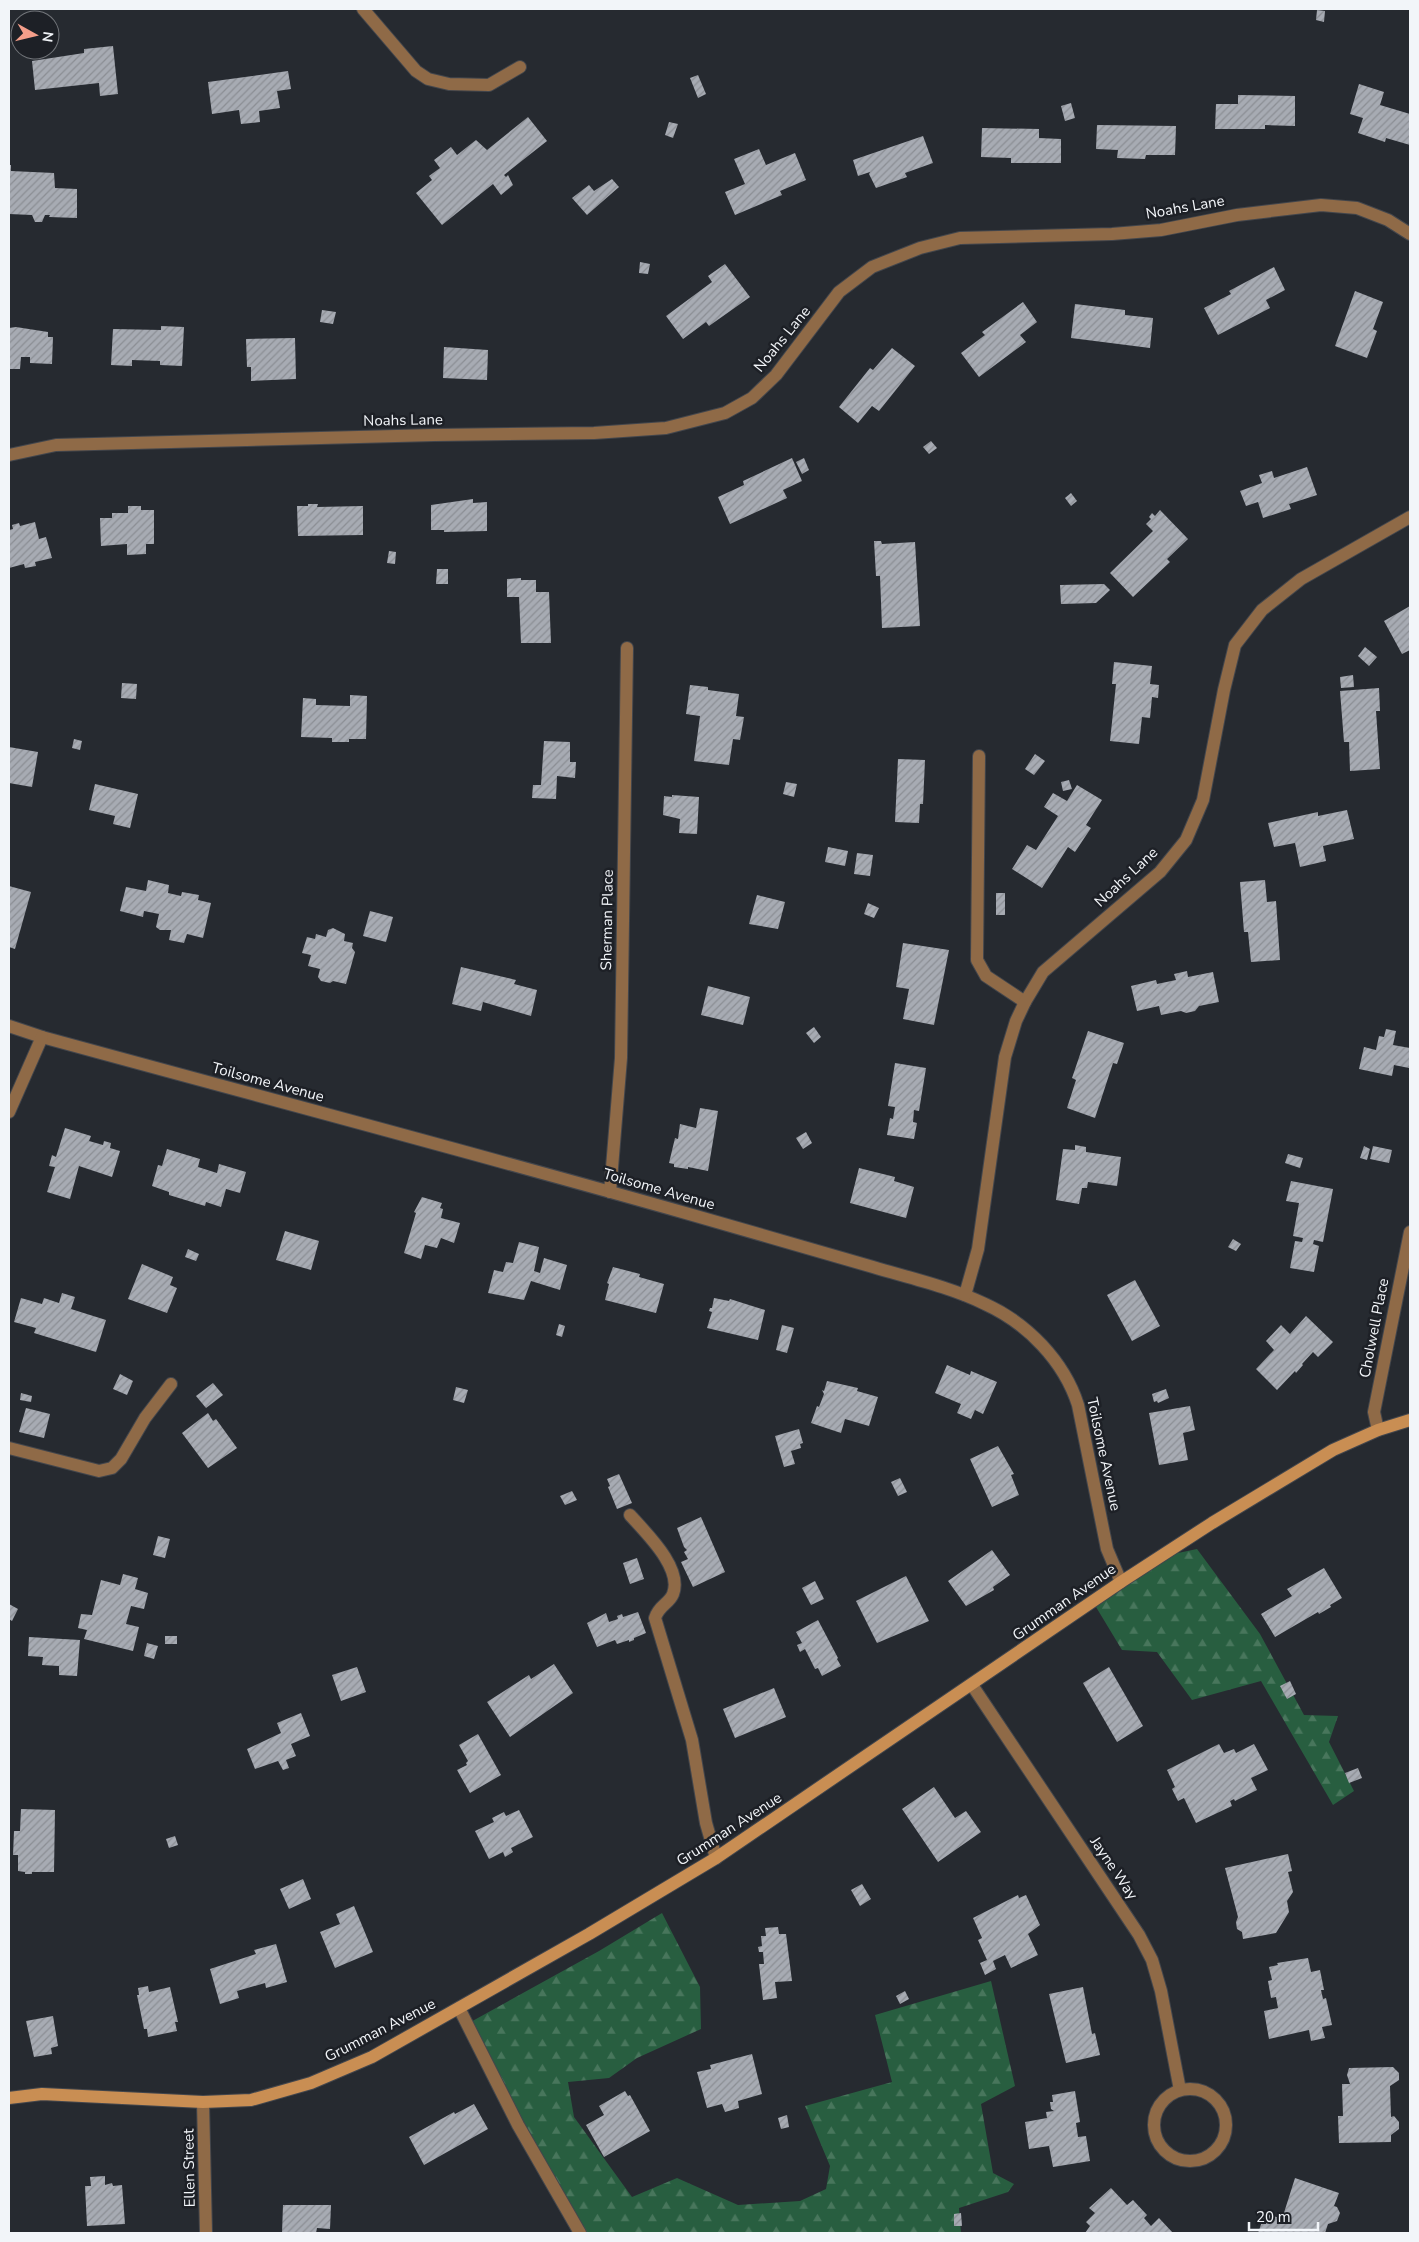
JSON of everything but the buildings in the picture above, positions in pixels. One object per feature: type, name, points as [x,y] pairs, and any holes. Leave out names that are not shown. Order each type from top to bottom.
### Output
[{"type":"street","points":[[364,9],[416,71],[428,79],[449,84],[490,86],[520,67]]},
{"type":"street","name":"Noahs Lane","points":[[9,455],[56,444],[594,433],[666,428],[725,413],[752,398],[776,375],[839,292],[872,267],[920,248],[960,238],[1112,234],[1161,230],[1237,215],[1321,205],[1357,208],[1388,220],[1410,234]]},
{"type":"street","name":"Noahs Lane","points":[[965,1295],[978,1248],[1005,1057],[1016,1021],[1025,1002],[1043,972],[1160,872],[1186,840],[1203,800],[1224,690],[1235,644],[1262,610],[1301,579],[1410,517]]},
{"type":"street","name":"Sherman Place","points":[[610,1192],[621,1058],[627,648]]},
{"type":"street","points":[[979,756],[977,960],[986,976],[1025,1002]]},
{"type":"street","name":"Toilsome Avenue","points":[[9,1026],[42,1037],[610,1192],[965,1295],[988,1305],[1014,1321],[1049,1353],[1063,1370],[1072,1388],[1078,1405],[1107,1549],[1121,1582]]},
{"type":"street","points":[[9,1112],[42,1037]]},
{"type":"street","name":"Cholwell Place","points":[[1378,1430],[1374,1412],[1410,1232]]},
{"type":"street","points":[[9,1448],[99,1471],[112,1468],[121,1459],[145,1418],[171,1384]]},
{"type":"street","name":"Grumman Avenue","points":[[9,2098],[42,2094],[203,2102],[250,2100],[311,2083],[372,2056],[596,1930],[716,1858],[1121,1582],[1212,1523],[1333,1450],[1378,1430],[1410,1420]]},
{"type":"street","points":[[630,1515],[673,1570],[676,1581],[672,1597],[662,1605],[655,1618],[692,1740],[706,1823],[716,1858]]},
{"type":"street","name":"Jayne Way","points":[[972,1685],[1139,1935],[1152,1960],[1161,1991],[1180,2090]]},
{"type":"street","points":[[459,2008],[518,2125],[580,2233]]},
{"type":"street","points":[[1180,2090],[1198,2090],[1214,2098],[1222,2107],[1226,2118],[1226,2130],[1222,2142],[1210,2154],[1194,2161],[1182,2160],[1171,2156],[1162,2148],[1156,2137],[1154,2126],[1155,2114],[1161,2103],[1169,2095],[1180,2090]]},
{"type":"street","name":"Ellen Street","points":[[203,2102],[206,2233]]},
{"type":"green space","points":[[1197,1549],[1260,1634],[1304,1715],[1338,1716],[1329,1742],[1354,1791],[1333,1805],[1261,1681],[1192,1700],[1157,1652],[1122,1650],[1093,1602],[1159,1557]]},
{"type":"green space","points":[[662,1913],[700,1987],[701,2029],[637,2058],[609,2078],[568,2082],[574,2117],[632,2197],[677,2178],[738,2205],[800,2201],[826,2189],[830,2166],[805,2106],[892,2082],[875,2015],[991,1981],[1015,2086],[981,2104],[993,2173],[1014,2184],[1008,2192],[959,2208],[961,2233],[580,2233],[467,2024],[599,1951]]}]
